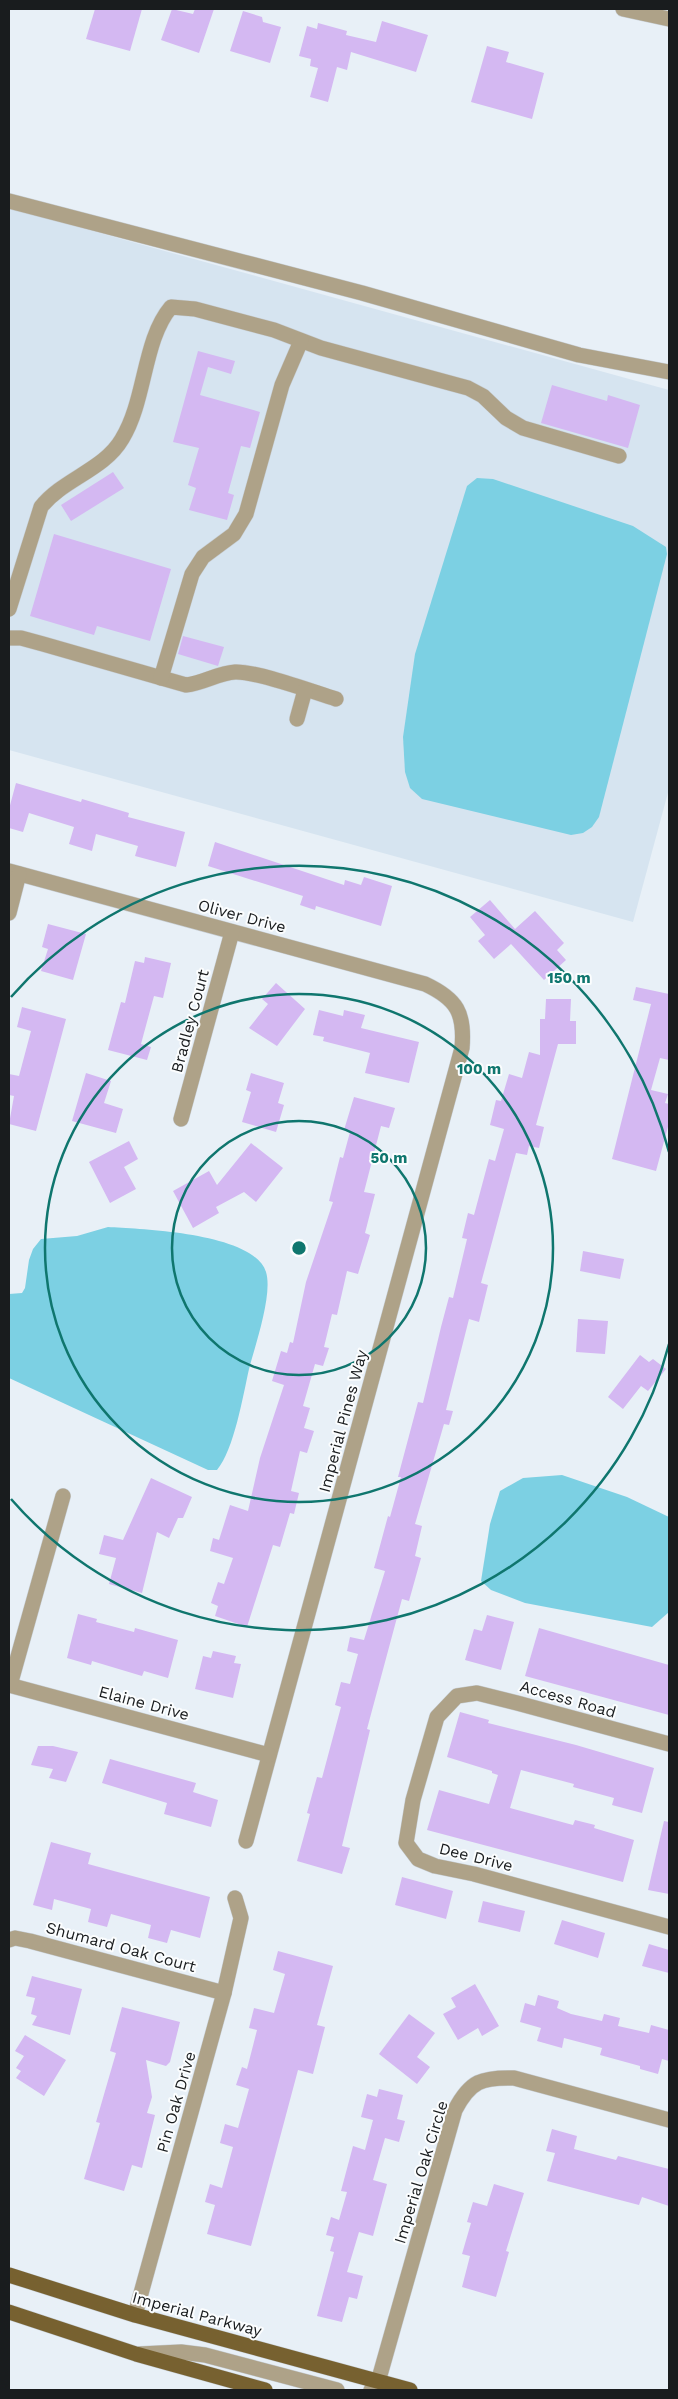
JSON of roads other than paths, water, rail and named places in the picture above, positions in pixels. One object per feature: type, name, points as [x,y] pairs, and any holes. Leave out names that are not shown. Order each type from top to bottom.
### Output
[{"type":"main road","name":"Imperial Parkway","points":[[9,2275],[135,2315],[374,2386],[410,2390]]},
{"type":"main road","points":[[9,2312],[244,2388],[265,2390]]},
{"type":"street","points":[[623,9],[669,19]]},
{"type":"street","points":[[9,201],[353,291],[579,354],[669,372]]},
{"type":"street","points":[[9,609],[41,507],[51,495],[114,452],[133,421],[159,323],[171,308],[195,309],[274,330],[321,348],[468,388],[483,396],[506,418],[523,428],[619,456]]},
{"type":"street","points":[[161,678],[192,574],[203,557],[234,534],[246,514],[282,385],[301,341]]},
{"type":"street","points":[[9,638],[21,638],[186,685],[200,684],[226,673],[241,672],[336,699]]},
{"type":"street","points":[[296,719],[305,690]]},
{"type":"street","points":[[9,913],[14,872]]},
{"type":"street","name":"Oliver Drive","points":[[14,872],[425,984],[444,993],[458,1009]]},
{"type":"street","name":"Bradley Court","points":[[181,1119],[232,932]]},
{"type":"street","name":"Imperial Pines Way","points":[[246,1840],[462,1048],[464,1028],[458,1009]]},
{"type":"street","points":[[9,1685],[63,1496]]},
{"type":"street","name":"Elaine Drive","points":[[9,1685],[269,1755]]},
{"type":"street","name":"Access Road","points":[[458,1696],[477,1694],[517,1702],[669,1744]]},
{"type":"street","name":"Dee Drive","points":[[458,1696],[437,1717],[413,1800],[406,1843],[418,1859],[436,1866],[474,1874],[669,1927]]},
{"type":"street","name":"Pin Oak Drive","points":[[135,2315],[224,1993],[241,1918],[235,1898]]},
{"type":"street","name":"Shumard Oak Court","points":[[9,1940],[15,1938],[30,1941],[224,1993]]},
{"type":"street","name":"Imperial Oak Circle","points":[[374,2386],[455,2110],[463,2094],[477,2082],[494,2077],[514,2078],[669,2120]]},
{"type":"street","points":[[136,2354],[181,2352],[206,2355],[337,2390]]},
{"type":"water","points":[[477,478],[493,479],[633,526],[666,547],[667,554],[599,817],[592,827],[583,833],[571,835],[422,799],[410,788],[405,772],[403,737],[415,654],[467,486]]},
{"type":"water","points":[[108,1227],[170,1232],[220,1241],[241,1249],[257,1259],[266,1272],[268,1282],[265,1306],[241,1408],[228,1450],[217,1470],[208,1470],[9,1378],[9,1294],[22,1293],[25,1288],[29,1260],[33,1249],[41,1239],[77,1236]]},
{"type":"water","points":[[562,1475],[627,1497],[669,1517],[669,1612],[652,1627],[525,1603],[491,1590],[481,1581],[490,1524],[500,1491],[523,1478]]}]
